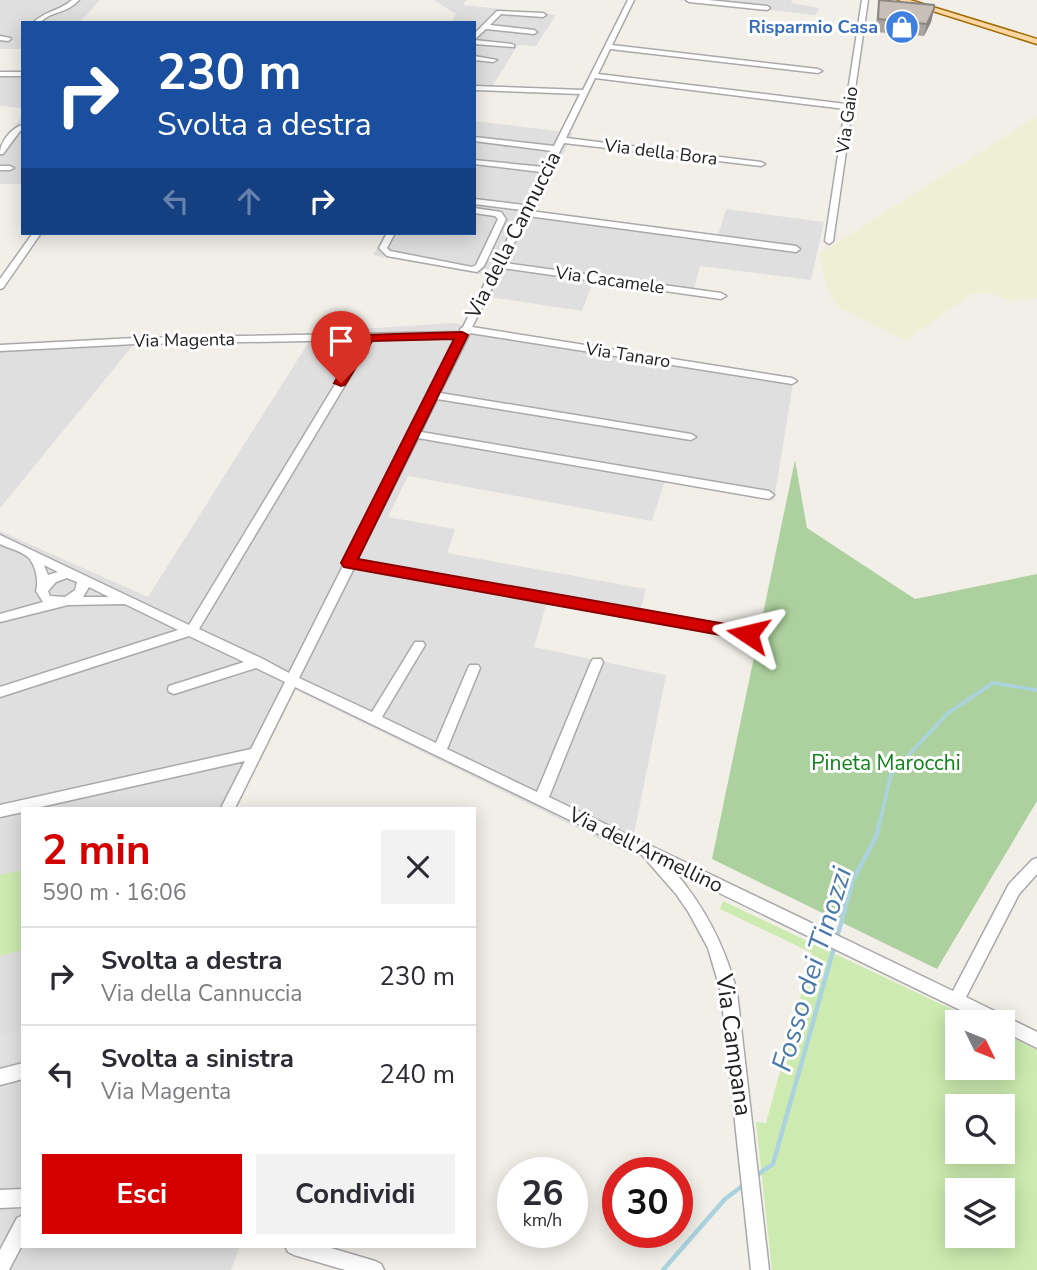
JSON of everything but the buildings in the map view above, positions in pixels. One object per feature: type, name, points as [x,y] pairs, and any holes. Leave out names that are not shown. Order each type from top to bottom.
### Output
[{"type":"main road","points":[[902,0],[1037,42]]},
{"type":"street","points":[[38,21],[45,13],[68,10],[76,0]]},
{"type":"street","name":"Via della Cannuccia","points":[[228,807],[463,332],[631,0]]},
{"type":"street","points":[[689,0],[767,8]]},
{"type":"street","name":"Via Gaio","points":[[829,241],[865,0]]},
{"type":"street","points":[[476,38],[499,12],[543,15]]},
{"type":"street","points":[[486,27],[534,32]]},
{"type":"street","points":[[476,40],[512,46]]},
{"type":"street","points":[[608,47],[818,71]]},
{"type":"street","points":[[476,58],[493,60]]},
{"type":"street","points":[[0,74],[21,74]]},
{"type":"street","points":[[593,76],[849,107]]},
{"type":"street","points":[[476,88],[585,92]]},
{"type":"street","points":[[0,152],[17,129],[21,128]]},
{"type":"street","points":[[476,139],[556,149]]},
{"type":"street","points":[[9,140],[21,140]]},
{"type":"street","name":"Via della Bora","points":[[561,140],[761,164]]},
{"type":"street","points":[[476,162],[546,170]]},
{"type":"street","points":[[0,168],[10,168]]},
{"type":"street","points":[[476,201],[796,249]]},
{"type":"street","points":[[390,235],[383,248],[387,253],[477,270],[502,218],[496,214],[476,210]]},
{"type":"street","points":[[0,286],[36,235]]},
{"type":"street","name":"Via Cacamele","points":[[498,265],[721,296]]},
{"type":"street","name":"Via Magenta","points":[[0,348],[135,341],[368,338],[463,332]]},
{"type":"street","name":"Via Tanaro","points":[[463,332],[792,380]]},
{"type":"street","points":[[0,692],[192,630],[368,338]]},
{"type":"street","points":[[433,395],[691,437]]},
{"type":"street","points":[[413,435],[769,495]]},
{"type":"street","name":"Via dell'Armellino","points":[[0,539],[977,1010]]},
{"type":"street","points":[[31,553],[41,570],[46,599],[61,602],[125,601]]},
{"type":"street","points":[[349,563],[748,634]]},
{"type":"street","points":[[0,618],[28,611],[61,602],[81,592],[84,584],[79,577],[59,575],[43,590],[28,611]]},
{"type":"street","points":[[375,718],[419,645]]},
{"type":"street","points":[[174,689],[259,662]]},
{"type":"street","points":[[541,799],[597,663]]},
{"type":"street","points":[[440,750],[474,668]]},
{"type":"street","points":[[0,811],[255,752]]},
{"type":"street","name":"Via Campana","points":[[640,846],[690,899],[706,926],[721,961],[732,1008],[760,1270]]},
{"type":"street","points":[[957,1000],[1014,889],[1037,864]]},
{"type":"street","name":"Via dell'Armellino","points":[[1015,1029],[1037,1040]]},
{"type":"street","points":[[0,1077],[21,1072]]},
{"type":"street","points":[[0,1199],[21,1198]]},
{"type":"street","points":[[0,1269],[21,1228]]},
{"type":"street","points":[[301,1248],[375,1270]]},
{"type":"shaded area","points":[[0,0],[100,0],[81,21],[21,21],[21,49],[0,49]]},
{"type":"shaded area","points":[[434,0],[466,0],[463,5],[556,15],[536,46],[518,45],[490,90],[476,89],[476,21],[452,21],[456,14]]},
{"type":"shaded area","points":[[677,0],[792,0],[791,3],[820,8],[815,15]]},
{"type":"shaded area","points":[[0,72],[21,73],[21,108],[0,106]]},
{"type":"shaded area","points":[[21,118],[21,184],[0,184],[0,146]]},
{"type":"shaded area","points":[[476,121],[573,133],[537,211],[718,235],[726,209],[824,222],[811,280],[700,266],[692,295],[593,282],[582,311],[477,295],[486,275],[373,255],[386,235],[476,235]]},
{"type":"shaded area","points":[[453,323],[794,377],[774,500],[665,480],[652,521],[408,476],[388,517],[455,529],[447,553],[646,589],[638,620],[547,602],[534,647],[666,675],[630,854],[294,689],[236,807],[21,807],[21,1248],[239,1248],[231,1270],[0,1270],[0,531],[148,597],[315,332]]},
{"type":"shaded area","points":[[139,338],[0,508],[0,346]]},
{"type":"shaded area","points":[[21,1031],[21,1060],[0,1065],[0,1036]]},
{"type":"green space","points":[[1037,116],[1037,298],[1013,301],[985,292],[970,295],[906,341],[838,307],[827,288],[819,254]]},
{"type":"green space","name":"Pineta Marocchi","points":[[795,460],[807,528],[915,599],[1037,574],[1037,801],[937,969],[712,859]]},
{"type":"green space","points":[[21,870],[21,951],[0,956],[0,875]]},
{"type":"green space","points":[[723,901],[954,1010],[945,1010],[945,1080],[1015,1080],[1015,1039],[1037,1050],[1037,1270],[772,1270],[756,1122],[766,1123],[812,953],[720,909]]},
{"type":"waterway","name":"Fosso dei Tinozzi","points":[[879,826],[891,774],[948,713],[993,683],[1037,690]]},
{"type":"waterway","name":"Fosso dei Tinozzi","points":[[837,937],[853,880],[877,835],[879,824]]},
{"type":"waterway","name":"Fosso dei Tinozzi","points":[[754,1177],[773,1164],[835,944]]},
{"type":"waterway","name":"Fosso dei Tinozzi","points":[[663,1270],[725,1199],[745,1184]]},
{"type":"place","name":"Risparmio Casa","points":[[902,27]]},
{"type":"route","points":[[341,383],[368,338],[462,335],[349,563],[748,634]]}]
